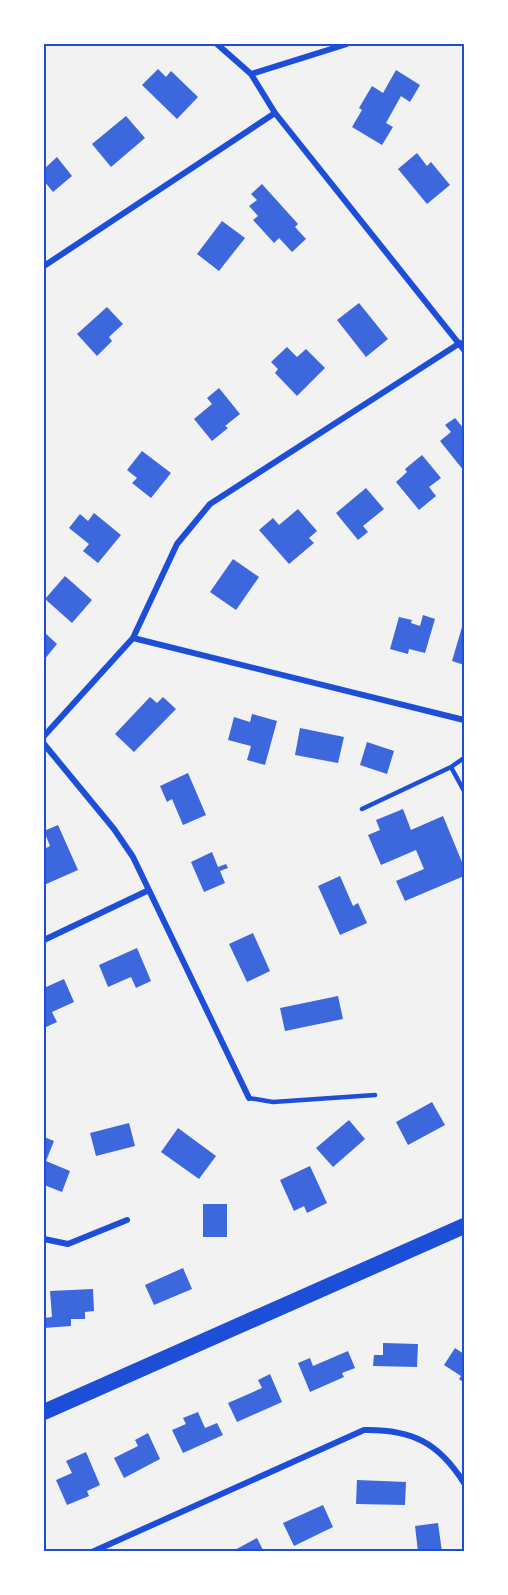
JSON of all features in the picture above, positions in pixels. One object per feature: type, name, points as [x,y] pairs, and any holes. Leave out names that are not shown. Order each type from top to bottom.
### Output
[{"type":"highway","points":[[44,1412],[465,1226]]},
{"type":"street","points":[[217,44],[251,74],[275,113],[465,350]]},
{"type":"street","points":[[251,74],[347,44]]},
{"type":"street","points":[[44,266],[275,113]]},
{"type":"street","points":[[44,736],[134,639],[177,544],[210,504],[459,343]]},
{"type":"street","points":[[134,639],[465,720]]},
{"type":"street","points":[[44,744],[114,829],[133,857],[249,1098]]},
{"type":"street","points":[[44,940],[149,890]]},
{"type":"street","points":[[44,1239],[68,1244],[127,1220]]},
{"type":"street","points":[[92,1551],[364,1430],[385,1430],[411,1435],[432,1445],[446,1458],[465,1483]]},
{"type":"lane","points":[[362,809],[451,767],[465,758]]},
{"type":"lane","points":[[451,767],[465,791]]},
{"type":"lane","points":[[249,1098],[273,1102],[375,1095]]},
{"type":"building","points":[[158,69],[166,77],[171,71],[198,97],[177,119],[142,85]]},
{"type":"building","points":[[396,70],[420,85],[410,102],[401,96],[386,123],[393,127],[382,145],[352,127],[362,110],[359,108],[372,86],[383,93]]},
{"type":"building","points":[[126,116],[145,138],[111,167],[92,144]]},
{"type":"building","points":[[417,153],[427,166],[431,162],[450,185],[427,204],[398,169]]},
{"type":"building","points":[[57,157],[72,176],[53,192],[44,181],[44,169]]},
{"type":"building","points":[[262,184],[298,224],[295,227],[306,239],[292,252],[279,238],[274,243],[253,220],[258,216],[249,206],[257,200],[251,194]]},
{"type":"building","points":[[222,221],[245,238],[219,271],[197,254]]},
{"type":"building","points":[[359,303],[388,339],[366,357],[337,320]]},
{"type":"building","points":[[107,307],[123,324],[109,337],[112,341],[97,356],[77,334]]},
{"type":"building","points":[[287,347],[297,357],[306,349],[325,368],[297,396],[275,373],[278,369],[271,362]]},
{"type":"building","points":[[219,388],[240,414],[212,441],[194,419],[212,404],[207,398]]},
{"type":"building","points":[[455,418],[464,429],[464,471],[440,441],[451,432],[445,425]]},
{"type":"building","points":[[142,451],[171,473],[151,498],[132,483],[137,478],[127,470]]},
{"type":"building","points":[[422,455],[441,478],[429,487],[436,496],[419,510],[396,482],[407,472],[405,469]]},
{"type":"building","points":[[366,488],[384,509],[363,526],[368,532],[358,540],[336,513]]},
{"type":"building","points":[[298,509],[317,531],[309,538],[314,543],[289,564],[259,530],[273,518],[279,525]]},
{"type":"building","points":[[94,513],[121,535],[98,563],[83,551],[89,544],[69,528],[80,514],[88,521]]},
{"type":"building","points":[[233,559],[259,577],[236,610],[210,592]]},
{"type":"building","points":[[65,576],[92,600],[72,623],[45,599]]},
{"type":"building","points":[[423,615],[435,619],[425,653],[409,649],[408,654],[390,649],[399,617],[412,620],[411,623],[420,626]]},
{"type":"building","points":[[462,627],[464,628],[464,665],[452,661]]},
{"type":"building","points":[[44,632],[57,644],[44,660]]},
{"type":"building","points":[[150,697],[157,703],[163,697],[176,709],[134,752],[115,734]]},
{"type":"building","points":[[252,714],[277,721],[265,765],[247,760],[251,746],[228,740],[234,717],[250,722]]},
{"type":"building","points":[[300,728],[344,737],[338,763],[295,755]]},
{"type":"building","points":[[367,742],[394,751],[387,774],[360,765]]},
{"type":"building","points":[[188,773],[206,815],[183,825],[172,799],[167,802],[160,786]]},
{"type":"building","points":[[403,809],[411,830],[443,816],[464,867],[464,876],[405,901],[396,881],[424,869],[416,850],[381,865],[368,835],[380,830],[376,820]]},
{"type":"building","points":[[58,825],[78,870],[44,885],[44,849],[50,846],[44,831]]},
{"type":"building","points":[[212,852],[218,867],[226,864],[228,868],[220,871],[225,883],[204,892],[191,862]]},
{"type":"building","points":[[340,876],[353,906],[358,903],[367,923],[340,935],[318,886]]},
{"type":"building","points":[[253,933],[270,971],[247,982],[229,944]]},
{"type":"building","points":[[137,948],[151,981],[136,988],[131,977],[108,987],[99,965]]},
{"type":"building","points":[[64,979],[74,1002],[52,1012],[57,1022],[44,1028],[44,988]]},
{"type":"building","points":[[338,996],[343,1019],[285,1031],[280,1008]]},
{"type":"building","points":[[432,1102],[445,1125],[408,1145],[396,1122]]},
{"type":"building","points":[[349,1120],[365,1139],[333,1167],[316,1148]]},
{"type":"building","points":[[129,1123],[135,1146],[96,1156],[90,1133]]},
{"type":"building","points":[[178,1128],[216,1156],[199,1179],[161,1152]]},
{"type":"building","points":[[44,1137],[54,1141],[46,1161],[70,1171],[62,1192],[44,1185]]},
{"type":"building","points":[[310,1166],[327,1203],[307,1213],[304,1206],[294,1211],[280,1180]]},
{"type":"building","points":[[203,1204],[227,1204],[227,1237],[203,1237]]},
{"type":"building","points":[[183,1268],[192,1289],[154,1305],[145,1285]]},
{"type":"building","points":[[93,1289],[94,1311],[85,1312],[85,1319],[71,1319],[71,1326],[44,1328],[44,1318],[52,1317],[50,1291]]},
{"type":"building","points":[[383,1343],[418,1344],[417,1367],[373,1366],[374,1355],[383,1355]]},
{"type":"building","points":[[455,1348],[464,1354],[464,1383],[459,1379],[461,1376],[444,1365]]},
{"type":"building","points":[[348,1351],[355,1368],[342,1373],[344,1377],[310,1392],[298,1363],[310,1358],[313,1366]]},
{"type":"building","points":[[270,1374],[282,1402],[237,1422],[228,1403],[262,1388],[258,1380]]},
{"type":"building","points":[[198,1412],[205,1428],[217,1423],[223,1435],[183,1453],[172,1430],[186,1424],[183,1418]]},
{"type":"building","points":[[148,1433],[160,1459],[124,1478],[114,1458],[138,1446],[135,1440]]},
{"type":"building","points":[[86,1452],[100,1485],[87,1491],[89,1496],[67,1505],[56,1480],[72,1473],[66,1461]]},
{"type":"building","points":[[357,1480],[406,1482],[405,1505],[356,1504]]},
{"type":"building","points":[[323,1505],[333,1527],[294,1546],[283,1523]]},
{"type":"building","points":[[438,1523],[442,1552],[418,1552],[415,1526]]},
{"type":"building","points":[[257,1538],[264,1552],[231,1552]]}]
